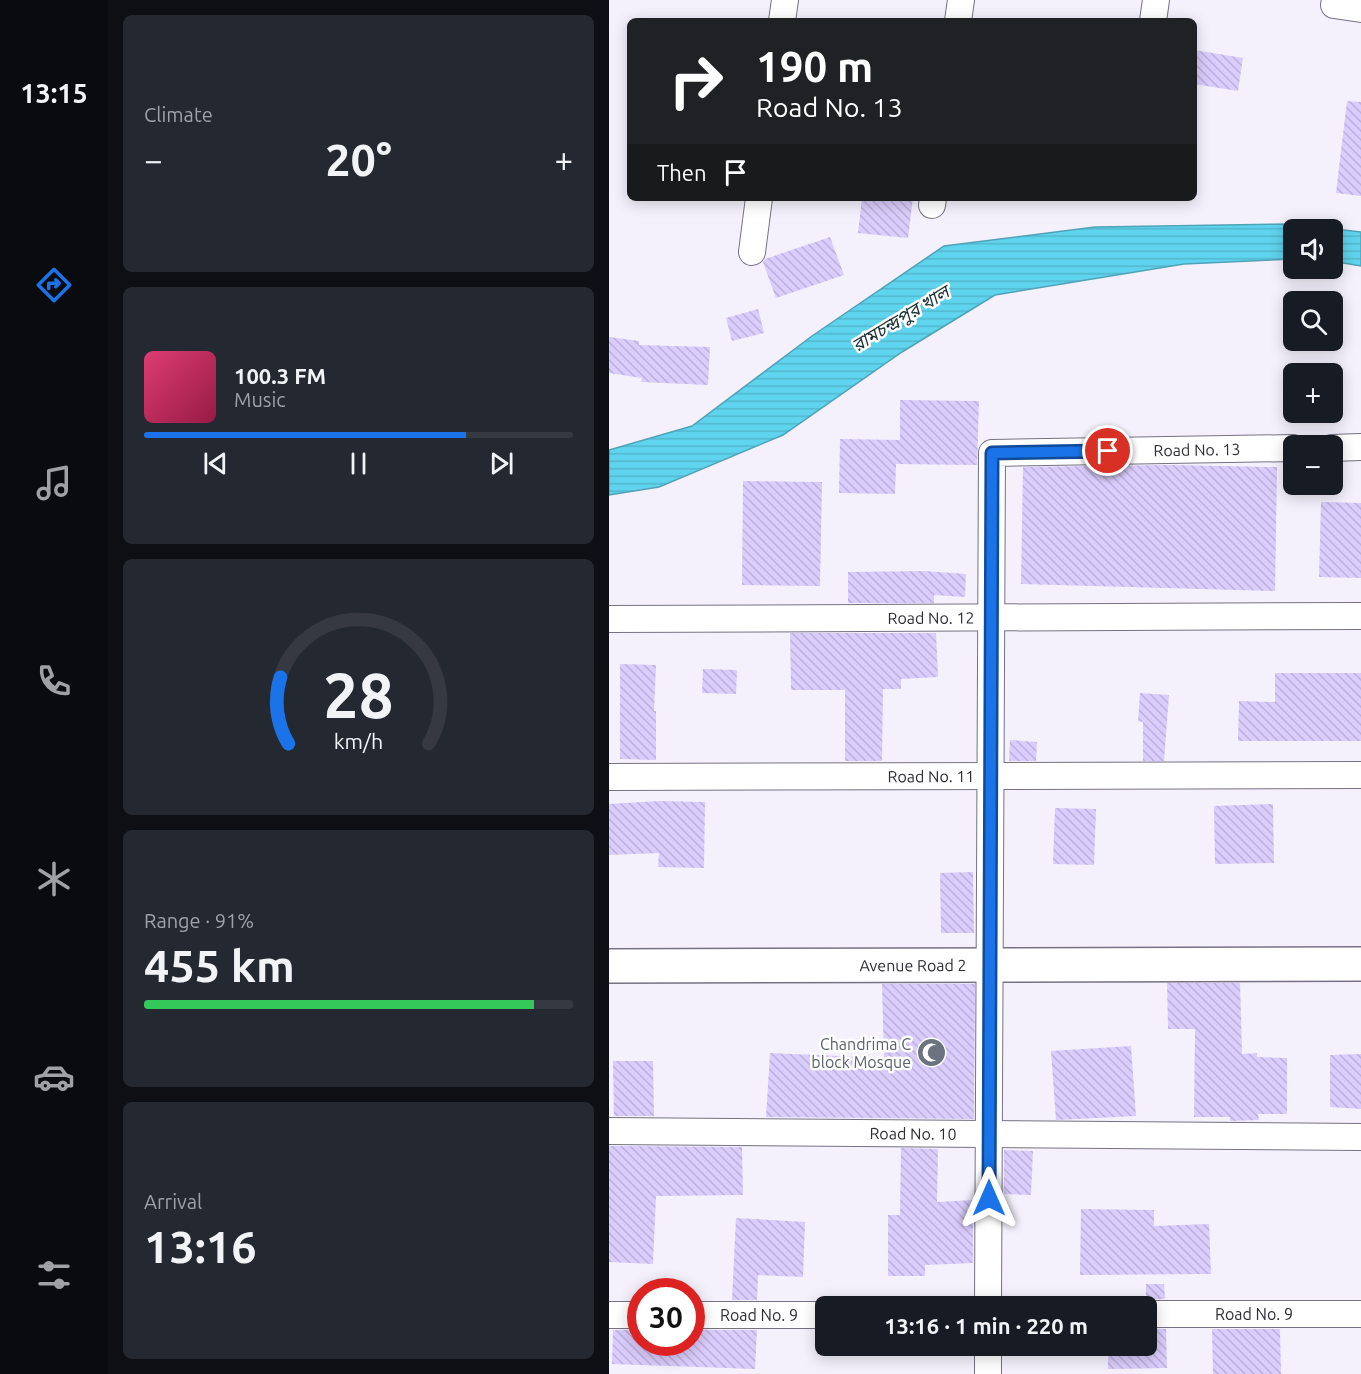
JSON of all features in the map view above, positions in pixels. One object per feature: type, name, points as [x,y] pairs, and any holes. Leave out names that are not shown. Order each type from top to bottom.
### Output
[{"type":"street","points":[[782,18],[785,0]]},
{"type":"street","points":[[958,18],[961,0]]},
{"type":"street","points":[[1153,18],[1156,0]]},
{"type":"street","points":[[1335,0],[1334,5],[1361,9]]},
{"type":"street","points":[[751,252],[759,201]]},
{"type":"street","points":[[1343,448],[1361,447]]},
{"type":"street","name":"Road No. 13","points":[[992,617],[992,453],[1283,448]]},
{"type":"street","name":"Road No. 12","points":[[609,619],[1361,616]]},
{"type":"street","points":[[989,1296],[992,617]]},
{"type":"street","name":"Road No. 11","points":[[609,777],[1361,775]]},
{"type":"street","name":"Avenue Road 2","points":[[609,966],[1361,964]]},
{"type":"street","name":"Road No. 10","points":[[609,1131],[1361,1137]]},
{"type":"street","name":"Road No. 9","points":[[1157,1314],[1361,1314]]},
{"type":"street","points":[[609,1315],[627,1315]]},
{"type":"street","name":"Road No. 9","points":[[705,1315],[815,1315]]},
{"type":"street","points":[[988,1356],[988,1374]]},
{"type":"water","name":"রামচন্দ্রপুর খাল","points":[[1283,224],[1283,259],[1184,264],[995,295],[902,352],[783,435],[659,487],[609,495],[609,450],[692,426],[812,336],[944,246],[1095,227]]},
{"type":"water","points":[[1343,230],[1361,232],[1361,266],[1343,263]]},
{"type":"building","points":[[1197,50],[1243,58],[1238,91],[1197,84]]},
{"type":"building","points":[[1347,101],[1361,102],[1361,196],[1336,193]]},
{"type":"building","points":[[862,201],[913,201],[908,238],[858,233]]},
{"type":"building","points":[[830,237],[844,275],[776,298],[763,262],[765,259]]},
{"type":"building","points":[[758,309],[764,333],[732,341],[726,318]]},
{"type":"building","points":[[609,337],[639,341],[639,345],[710,347],[708,385],[641,382],[642,378],[609,373]]},
{"type":"building","points":[[900,400],[979,401],[977,465],[896,464],[895,494],[839,493],[840,439],[900,440]]},
{"type":"building","points":[[1168,465],[1277,467],[1275,591],[1021,584],[1023,467]]},
{"type":"building","points":[[743,481],[822,482],[820,586],[742,585]]},
{"type":"building","points":[[1321,502],[1361,503],[1361,578],[1319,577]]},
{"type":"building","points":[[924,571],[966,574],[965,597],[934,595],[934,603],[848,603],[848,572]]},
{"type":"building","points":[[790,633],[936,633],[938,677],[901,679],[901,689],[883,689],[882,761],[845,761],[845,690],[791,690]]},
{"type":"building","points":[[620,664],[656,665],[654,711],[656,711],[656,760],[620,759]]},
{"type":"building","points":[[703,669],[737,670],[736,694],[702,693]]},
{"type":"building","points":[[1275,673],[1361,673],[1361,741],[1238,741],[1239,701],[1275,702]]},
{"type":"building","points":[[1140,693],[1169,695],[1164,761],[1143,761],[1143,722],[1138,721]]},
{"type":"building","points":[[1010,740],[1037,742],[1036,761],[1009,761]]},
{"type":"building","points":[[659,801],[705,802],[704,868],[658,867],[659,853],[609,855],[609,804]]},
{"type":"building","points":[[1273,804],[1274,863],[1215,864],[1214,806]]},
{"type":"building","points":[[1055,808],[1096,809],[1094,865],[1053,864]]},
{"type":"building","points":[[973,872],[974,933],[941,933],[940,873]]},
{"type":"building","points":[[1167,983],[1240,983],[1242,1054],[1257,1053],[1257,1057],[1287,1058],[1287,1114],[1258,1114],[1259,1120],[1230,1121],[1230,1117],[1194,1117],[1195,1029],[1168,1029]]},
{"type":"building","name":"Chandrima C block Mosque","points":[[882,984],[975,984],[974,1119],[766,1117],[770,1053],[884,1058]]},
{"type":"building","points":[[1131,1046],[1136,1116],[1056,1120],[1051,1051]]},
{"type":"building","points":[[1361,1054],[1361,1109],[1330,1107],[1330,1055]]},
{"type":"building","points":[[613,1061],[653,1061],[654,1116],[614,1116]]},
{"type":"building","points":[[609,1146],[742,1147],[743,1195],[656,1196],[653,1264],[609,1262]]},
{"type":"building","points":[[901,1148],[938,1149],[937,1202],[973,1200],[973,1263],[925,1265],[925,1276],[888,1276],[888,1215],[900,1215]]},
{"type":"building","points":[[1004,1150],[1033,1151],[1031,1195],[1004,1194]]},
{"type":"building","points":[[1081,1209],[1154,1210],[1154,1226],[1209,1224],[1211,1274],[1080,1275]]},
{"type":"building","points":[[736,1218],[805,1222],[803,1277],[758,1275],[757,1300],[732,1300]]},
{"type":"building","points":[[1146,1284],[1164,1284],[1165,1299],[1146,1296]]},
{"type":"building","points":[[1157,1329],[1166,1329],[1167,1368],[1108,1369],[1108,1356],[1157,1356]]},
{"type":"building","points":[[1212,1329],[1280,1329],[1281,1374],[1213,1374]]},
{"type":"building","points":[[613,1330],[627,1330],[627,1356],[705,1356],[705,1330],[757,1330],[755,1369],[612,1364]]},
{"type":"place","name":"Chandrima C block Mosque","points":[[932,1053]]},
{"type":"route","points":[[989,1198],[992,453],[1108,451]]}]
